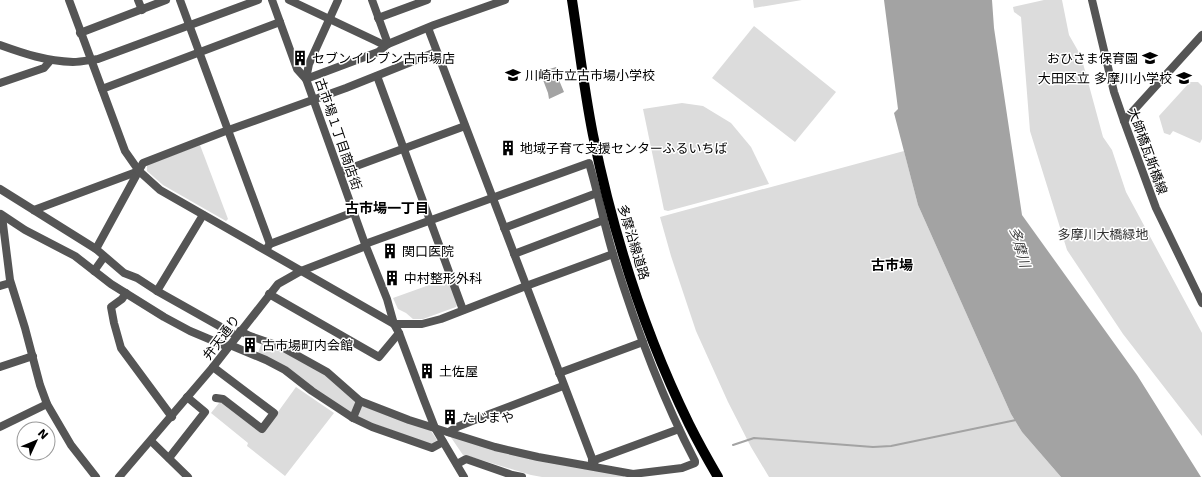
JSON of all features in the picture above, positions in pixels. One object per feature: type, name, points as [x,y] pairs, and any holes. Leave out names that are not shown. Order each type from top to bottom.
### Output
[{"type":"main road","name":"多摩沿線道路","points":[[572,0],[592,134],[621,251],[653,340],[676,395],[689,425],[718,477]]},
{"type":"street","points":[[69,0],[125,151],[139,171],[160,190],[202,215],[268,247],[301,271],[394,324],[422,324],[613,254]]},
{"type":"street","points":[[138,0],[142,10]]},
{"type":"street","points":[[80,33],[166,0]]},
{"type":"street","points":[[180,0],[228,130],[268,247]]},
{"type":"street","points":[[0,45],[37,58],[50,60],[75,62],[98,59],[258,0]]},
{"type":"street","points":[[272,0],[297,69],[306,79],[378,52],[388,44],[428,28],[505,0]]},
{"type":"street","points":[[289,0],[382,44],[388,44]]},
{"type":"street","name":"古市場１丁目商店街","points":[[338,0],[309,64],[306,79],[366,245],[387,298],[394,324],[399,333],[435,428],[464,477]]},
{"type":"street","points":[[372,0],[388,44]]},
{"type":"street","points":[[378,18],[427,0]]},
{"type":"street","name":"大師橋瓦斯橋線","points":[[1092,0],[1114,92],[1124,121],[1156,208],[1202,303]]},
{"type":"street","points":[[102,89],[280,22]]},
{"type":"street","points":[[428,28],[594,463]]},
{"type":"street","points":[[1124,121],[1202,34]]},
{"type":"street","points":[[96,249],[143,163],[228,130],[314,100],[436,52]]},
{"type":"street","points":[[0,83],[44,68],[50,60]]},
{"type":"street","points":[[377,76],[463,310]]},
{"type":"street","points":[[340,172],[465,126]]},
{"type":"street","name":"弁天通り","points":[[119,477],[172,417],[278,284],[301,271],[366,245],[589,163],[597,193]]},
{"type":"street","points":[[34,210],[139,171]]},
{"type":"street","points":[[0,189],[96,249],[124,273],[137,278],[157,291],[238,334],[250,336],[282,347],[327,372],[360,401],[435,428],[496,447],[538,457],[594,463],[622,473],[633,474],[691,466],[695,464],[643,342],[613,254],[597,193],[504,228]]},
{"type":"street","points":[[268,247],[354,212]]},
{"type":"street","points":[[1,214],[37,237],[75,256],[126,293],[164,317],[190,331],[266,360],[285,370],[312,392],[353,418],[372,427],[432,448],[443,442]]},
{"type":"street","points":[[1,214],[10,283],[33,356],[40,385],[47,404],[71,445],[96,477]]},
{"type":"street","points":[[157,291],[202,215]]},
{"type":"street","points":[[514,254],[604,220]]},
{"type":"street","points":[[94,271],[104,257]]},
{"type":"street","points":[[0,286],[10,283]]},
{"type":"street","points":[[126,293],[122,299],[111,307],[121,348],[172,417]]},
{"type":"street","points":[[269,294],[379,357],[399,333]]},
{"type":"street","points":[[559,373],[643,342]]},
{"type":"street","points":[[0,367],[33,356]]},
{"type":"street","points":[[213,367],[274,412],[262,429],[223,399],[216,398]]},
{"type":"street","points":[[449,432],[457,427],[487,415],[564,386]]},
{"type":"street","points":[[168,458],[205,412],[187,397]]},
{"type":"street","points":[[353,418],[360,401]]},
{"type":"street","points":[[0,427],[47,404]]},
{"type":"street","points":[[594,463],[679,429]]},
{"type":"street","points":[[151,441],[188,477]]},
{"type":"street","points":[[456,464],[466,459],[522,477]]},
{"type":"green space","points":[[753,0],[802,0],[754,8]]},
{"type":"green space","name":"多摩川大橋緑地","points":[[1044,0],[1062,0],[1069,35],[1081,56],[1103,137],[1112,150],[1126,192],[1202,333],[1202,436],[1123,334],[1067,250],[1030,131],[1021,17],[1014,12],[1013,7]]},
{"type":"green space","points":[[754,26],[836,92],[795,142],[712,78]]},
{"type":"green space","points":[[1190,82],[1198,82],[1202,86],[1202,139],[1200,143],[1173,131],[1170,135],[1164,133],[1159,116]]},
{"type":"green space","points":[[682,103],[703,106],[731,123],[751,147],[769,184],[668,211],[664,210],[643,109]]},
{"type":"green space","points":[[200,145],[228,219],[226,221],[163,185],[147,171],[147,165]]},
{"type":"green space","points":[[904,151],[918,205],[1011,414],[1022,432],[1061,477],[769,477],[751,447],[728,402],[696,331],[671,256],[660,217]]},
{"type":"green space","points":[[446,279],[449,280],[457,305],[456,307],[423,319],[413,319],[398,309],[393,298]]},
{"type":"green space","points":[[262,342],[326,373],[357,403],[352,414],[258,353]]},
{"type":"green space","points":[[296,387],[334,413],[285,476],[247,446],[248,443],[211,413],[219,403],[222,402],[262,434]]},
{"type":"green space","points":[[362,406],[429,428],[437,440],[432,445],[356,417]]},
{"type":"green space","points":[[450,436],[624,475],[624,477],[542,477],[531,475],[463,455]]},
{"type":"water","name":"多摩川","points":[[884,0],[992,0],[994,28],[1022,215],[1137,375],[1201,477],[1061,477],[1022,432],[1011,414],[918,205],[894,113],[898,109]]},
{"type":"water","points":[[556,67],[558,71],[556,73],[564,92],[549,99],[540,72]]},
{"type":"waterway","points":[[733,445],[754,438],[873,447],[891,446],[1016,420]]},
{"type":"place","name":"セブンイレブン古市場店","points":[[300,58]]},
{"type":"place","name":"おひさま保育園","points":[[1150,58]]},
{"type":"place","name":"川崎市立古市場小学校","points":[[513,75]]},
{"type":"place","name":"大田区立 多摩川小学校","points":[[1184,78]]},
{"type":"place","name":"地域子育て支援センターふるいちば","points":[[508,148]]},
{"type":"place","name":"関口医院","points":[[390,251]]},
{"type":"place","name":"中村整形外科","points":[[392,278]]},
{"type":"place","name":"古市場町内会館","points":[[250,345]]},
{"type":"place","name":"土佐屋","points":[[427,371]]},
{"type":"place","name":"たじまや","points":[[450,417]]},
{"type":"district","name":"古市場一丁目","points":[[387,208]]},
{"type":"district","name":"古市場","points":[[892,265]]}]
